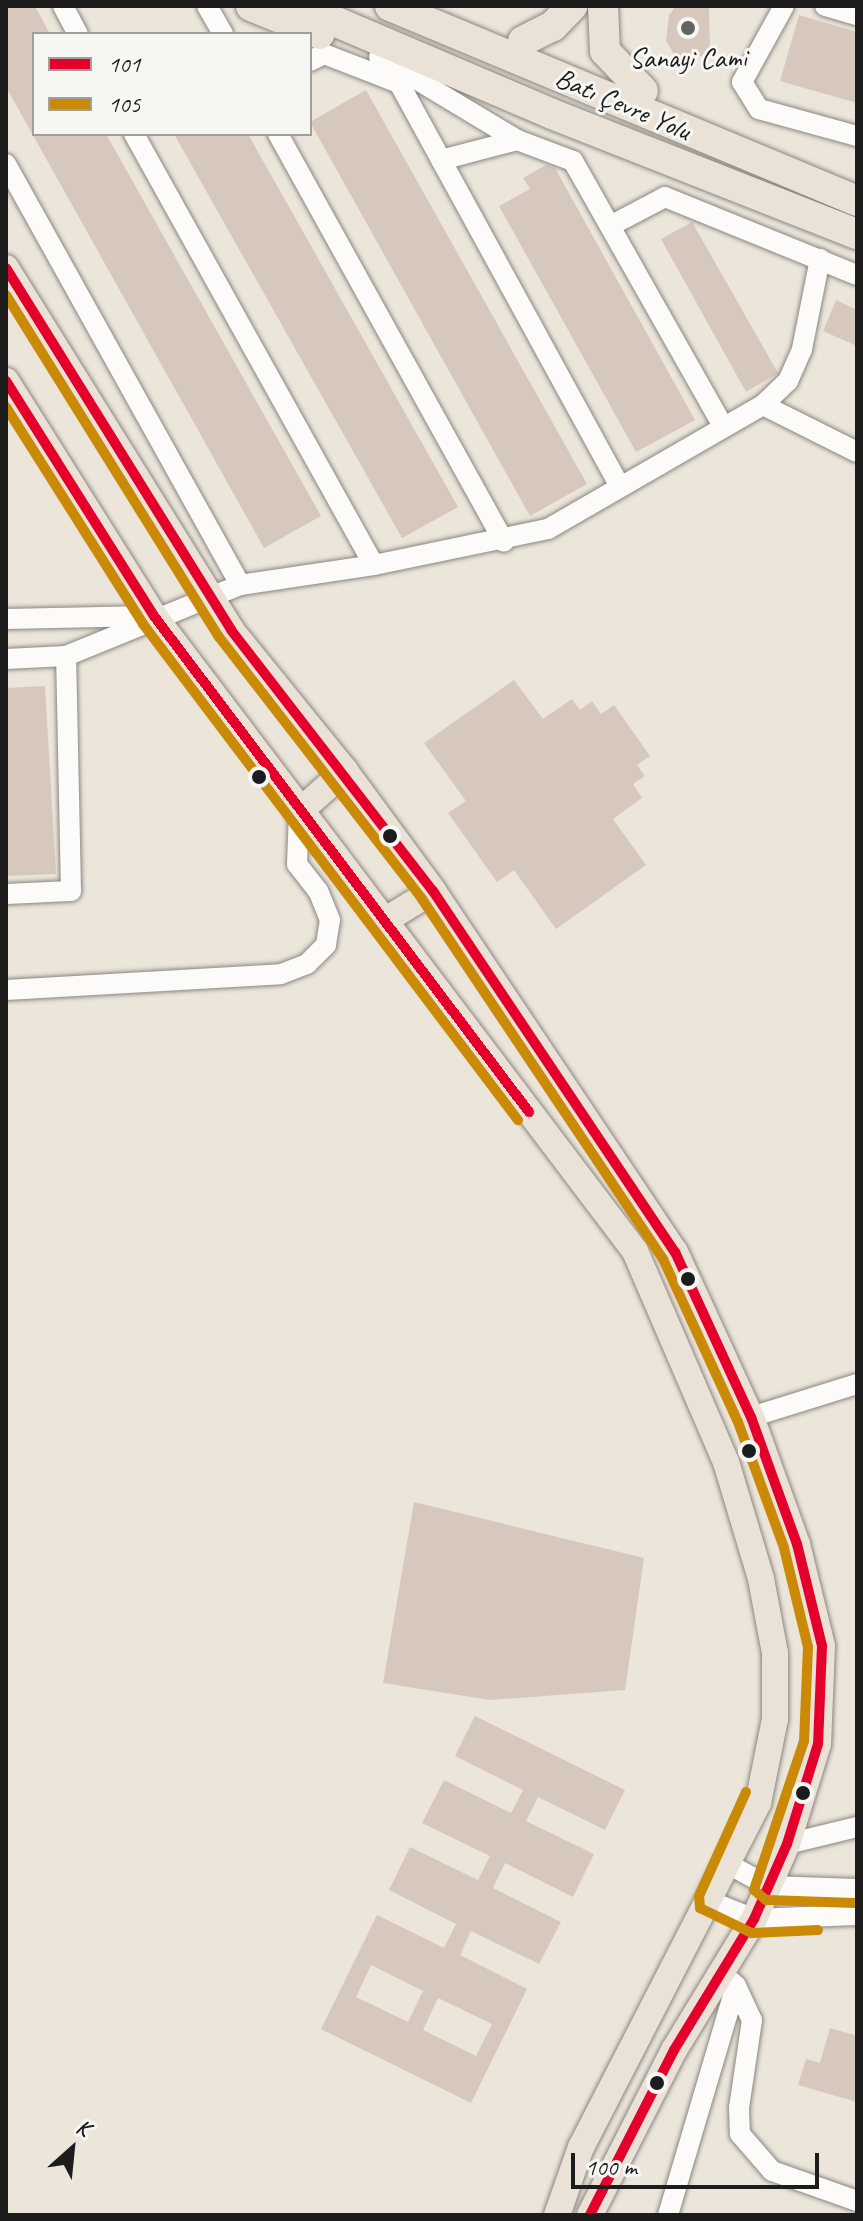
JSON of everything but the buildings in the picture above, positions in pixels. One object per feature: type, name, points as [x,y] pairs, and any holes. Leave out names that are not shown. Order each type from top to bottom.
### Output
[{"type":"highway","points":[[251,6],[495,102],[552,114]]},
{"type":"highway","points":[[299,6],[552,114],[857,234]]},
{"type":"highway","name":"Batı Çevre Yolu","points":[[390,6],[857,201]]},
{"type":"highway","points":[[440,6],[857,182]]},
{"type":"highway","points":[[523,41],[553,26],[572,6]]},
{"type":"highway","points":[[603,6],[605,51],[643,91]]},
{"type":"main road","points":[[6,268],[207,596],[345,771],[433,891],[675,1252],[751,1417],[797,1544],[822,1646],[818,1744],[787,1844],[730,1980],[674,2050],[590,2215]]},
{"type":"main road","points":[[6,381],[154,616],[299,812],[635,1251],[726,1462],[761,1579],[775,1653],[775,1719],[761,1789],[712,1902],[581,2147],[557,2215]]},
{"type":"main road","points":[[299,812],[345,771]]},
{"type":"main road","points":[[384,921],[433,891]]},
{"type":"street","points":[[63,6],[77,32]]},
{"type":"street","points":[[207,6],[222,32]]},
{"type":"street","points":[[784,6],[742,82],[759,109],[857,136]]},
{"type":"street","points":[[825,6],[857,15]]},
{"type":"street","points":[[312,60],[324,54],[399,83],[619,485]]},
{"type":"street","points":[[379,57],[517,140],[573,161],[722,424]]},
{"type":"street","points":[[135,136],[374,565]]},
{"type":"street","points":[[279,136],[504,541]]},
{"type":"street","points":[[441,160],[517,140]]},
{"type":"street","points":[[6,164],[240,585]]},
{"type":"street","points":[[610,226],[665,197],[857,275]]},
{"type":"street","points":[[6,659],[66,656],[154,616],[240,585],[374,565],[504,541],[548,529],[722,424],[763,405],[788,381],[802,349],[820,259]]},
{"type":"street","points":[[763,405],[857,452]]},
{"type":"street","points":[[6,619],[154,616]]},
{"type":"street","points":[[6,894],[71,891],[66,656]]},
{"type":"street","points":[[6,990],[281,974],[307,964],[326,945],[330,920],[318,891],[297,864],[299,812]]},
{"type":"street","points":[[751,1417],[857,1384]]},
{"type":"street","points":[[787,1844],[857,1827]]},
{"type":"street","points":[[730,1865],[768,1886],[857,1889]]},
{"type":"street","points":[[712,1902],[754,1919],[857,1915]]},
{"type":"street","points":[[730,1980],[752,2020],[739,2108],[740,2134],[772,2171],[857,2201]]},
{"type":"street","points":[[668,2215],[730,1980]]},
{"type":"transit line","name":"101","points":[[6,268],[231,630],[433,891],[675,1252],[751,1417],[797,1544],[822,1646],[818,1744],[787,1844],[754,1919],[674,2050],[590,2215]]},
{"type":"transit line","name":"105","points":[[6,295],[219,637],[422,899],[663,1259],[738,1422],[784,1548],[808,1647],[804,1741],[754,1890],[766,1900],[857,1903]]},
{"type":"transit line","name":"101","points":[[6,381],[154,616],[529,1112]]},
{"type":"transit line","name":"105","points":[[6,407],[143,624],[518,1120]]},
{"type":"transit line","name":"105","points":[[746,1792],[699,1896],[700,1908],[752,1933],[818,1930]]},
{"type":"place","name":"Sanayi Cami","points":[[688,28]]}]
